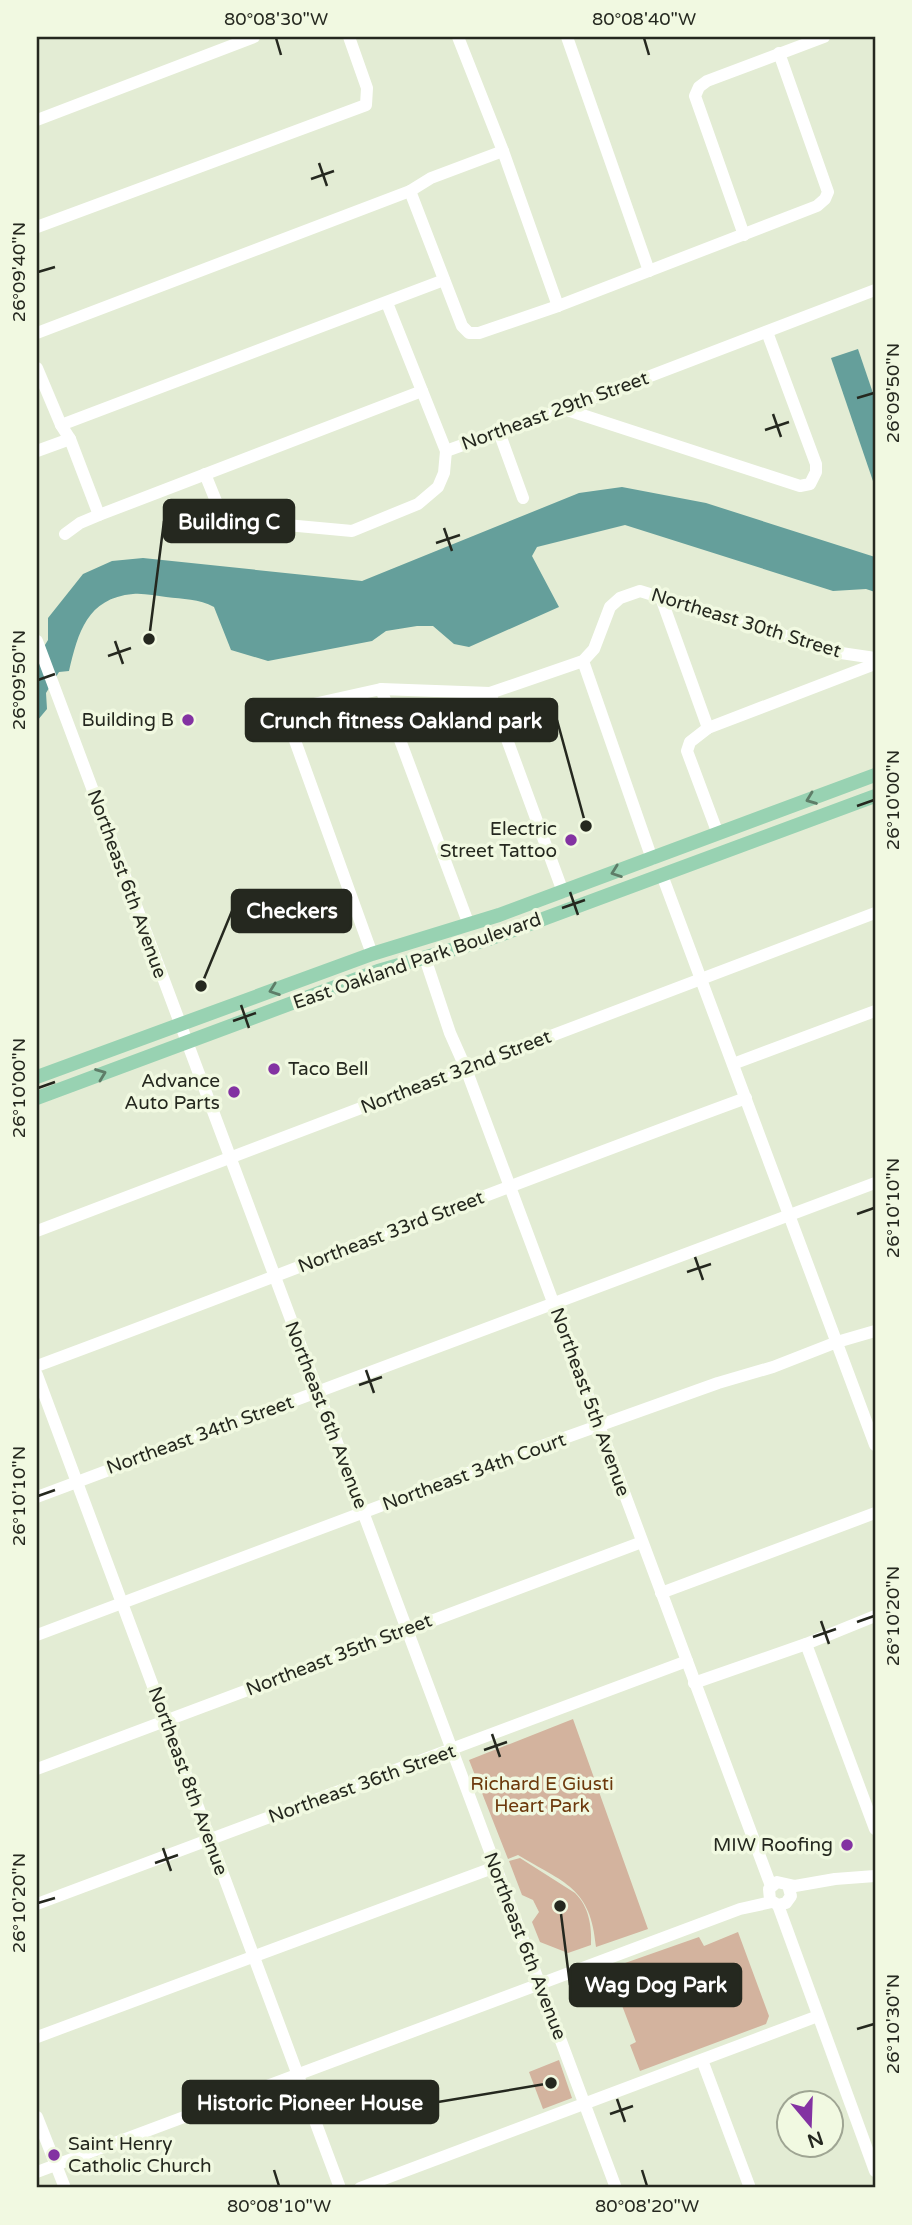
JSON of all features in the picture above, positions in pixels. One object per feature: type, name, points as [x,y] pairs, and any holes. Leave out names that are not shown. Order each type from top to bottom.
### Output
[{"type":"main road","name":"East Oakland Park Boulevard","points":[[37,1077],[372,954],[469,925],[875,775]]},
{"type":"main road","points":[[827,814],[836,803],[839,789]]},
{"type":"main road","name":"East Oakland Park Boulevard","points":[[37,1098],[378,971],[489,939],[875,796]]},
{"type":"main road","points":[[662,874],[666,862],[680,848]]},
{"type":"main road","points":[[549,917],[559,905],[563,891]]},
{"type":"main road","points":[[425,958],[429,948],[451,931]]},
{"type":"street","points":[[37,120],[254,37]]},
{"type":"street","points":[[37,227],[366,105],[367,88],[349,37]]},
{"type":"street","points":[[458,37],[503,151],[558,306]]},
{"type":"street","points":[[566,37],[649,271]]},
{"type":"street","points":[[744,235],[695,96],[699,87],[707,80],[824,37]]},
{"type":"street","points":[[410,191],[461,326],[468,333],[479,333],[558,306],[817,206],[825,199],[828,192],[779,53]]},
{"type":"street","points":[[37,333],[410,191],[431,178],[503,151]]},
{"type":"street","points":[[61,425],[444,280]]},
{"type":"street","name":"Northeast 29th Street","points":[[205,474],[218,506],[225,515],[242,521],[352,531],[418,504],[438,486],[444,473],[446,451],[564,409],[875,290]]},
{"type":"street","points":[[387,303],[446,451]]},
{"type":"street","points":[[564,409],[800,485],[810,484],[816,472],[816,464],[767,332]]},
{"type":"street","points":[[37,368],[61,425],[70,439],[99,515]]},
{"type":"street","points":[[65,534],[80,523],[99,515],[422,391]]},
{"type":"street","points":[[499,432],[523,498]]},
{"type":"street","points":[[37,451],[70,439]]},
{"type":"street","name":"Northeast 30th Street","points":[[583,661],[594,649],[610,607],[620,598],[640,591],[841,653],[875,658]]},
{"type":"street","points":[[660,595],[708,728]]},
{"type":"street","name":"Northeast 6th Avenue","points":[[37,642],[616,2188]]},
{"type":"street","points":[[372,954],[289,724],[288,715],[300,707],[382,689],[490,693],[583,661],[652,859]]},
{"type":"street","points":[[718,834],[687,751],[690,742],[708,728],[875,664]]},
{"type":"street","points":[[382,689],[469,925]]},
{"type":"street","points":[[490,693],[563,891]]},
{"type":"street","points":[[662,874],[875,1445]]},
{"type":"street","name":"Northeast 32nd Street","points":[[37,1231],[875,913]]},
{"type":"street","name":"Northeast 5th Avenue","points":[[425,958],[450,1033],[466,1069],[694,1683],[779,1894],[786,1931],[875,2171]]},
{"type":"street","points":[[733,1063],[875,1011]]},
{"type":"street","name":"Northeast 33rd Street","points":[[37,1366],[274,1278],[509,1185],[746,1098]]},
{"type":"street","name":"Northeast 34th Street","points":[[37,1497],[875,1183]]},
{"type":"street","name":"Northeast 34th Court","points":[[37,1635],[600,1426],[875,1331]]},
{"type":"street","name":"Northeast 8th Avenue","points":[[37,1375],[340,2188]]},
{"type":"street","points":[[661,1593],[875,1513]]},
{"type":"street","name":"Northeast 35th Street","points":[[37,1769],[642,1542]]},
{"type":"street","points":[[694,1683],[806,1644],[875,1616]]},
{"type":"street","points":[[806,1644],[875,1829]]},
{"type":"street","name":"Northeast 36th Street","points":[[37,1904],[687,1661]]},
{"type":"street","points":[[37,2037],[495,1867]]},
{"type":"street","points":[[37,2172],[779,1894],[875,1876]]},
{"type":"street","points":[[779,1894],[875,1883]]},
{"type":"street","points":[[360,2188],[818,2016]]},
{"type":"street","points":[[702,2060],[750,2188]]},
{"type":"street","points":[[37,2117],[65,2188]]},
{"type":"green space","name":"Richard E Giusti Heart Park","points":[[573,1719],[648,1929],[596,1947],[588,1911],[572,1889],[518,1855],[508,1859],[469,1760]]},
{"type":"green space","points":[[520,1858],[580,1898],[589,1917],[591,1945],[568,1953],[540,1942],[532,1922],[539,1912],[533,1900],[522,1895],[509,1861]]},
{"type":"green space","points":[[738,1932],[769,2016],[766,2024],[640,2071],[630,2045],[636,2042],[608,1969],[699,1937],[704,1946]]},
{"type":"green space","points":[[559,2060],[572,2098],[543,2109],[529,2072]]},
{"type":"water","points":[[858,349],[875,399],[875,487],[831,358]]},
{"type":"water","points":[[622,487],[706,503],[875,557],[875,592],[866,589],[833,591],[625,525],[537,547],[532,556],[559,607],[469,647],[454,644],[433,626],[417,626],[386,631],[372,641],[268,661],[231,650],[214,607],[191,600],[133,594],[105,602],[87,620],[76,644],[69,671],[59,672],[46,693],[47,709],[37,721],[37,658],[48,640],[48,618],[83,574],[112,561],[143,558],[362,581],[579,493]]},
{"type":"place","name":"Building C","points":[[149,639]]},
{"type":"place","name":"Building B","points":[[188,720]]},
{"type":"place","name":"Crunch fitness Oakland park","points":[[586,826]]},
{"type":"place","name":"Electric Street Tattoo","points":[[571,840]]},
{"type":"place","name":"Checkers","points":[[201,986]]},
{"type":"place","name":"Taco Bell","points":[[274,1069]]},
{"type":"place","name":"Advance Auto Parts","points":[[234,1092]]},
{"type":"place","name":"MIW Roofing","points":[[847,1845]]},
{"type":"place","name":"Wag Dog Park","points":[[560,1906]]},
{"type":"place","name":"Historic Pioneer House","points":[[551,2083]]},
{"type":"place","name":"Saint Henry Catholic Church","points":[[54,2155]]}]
